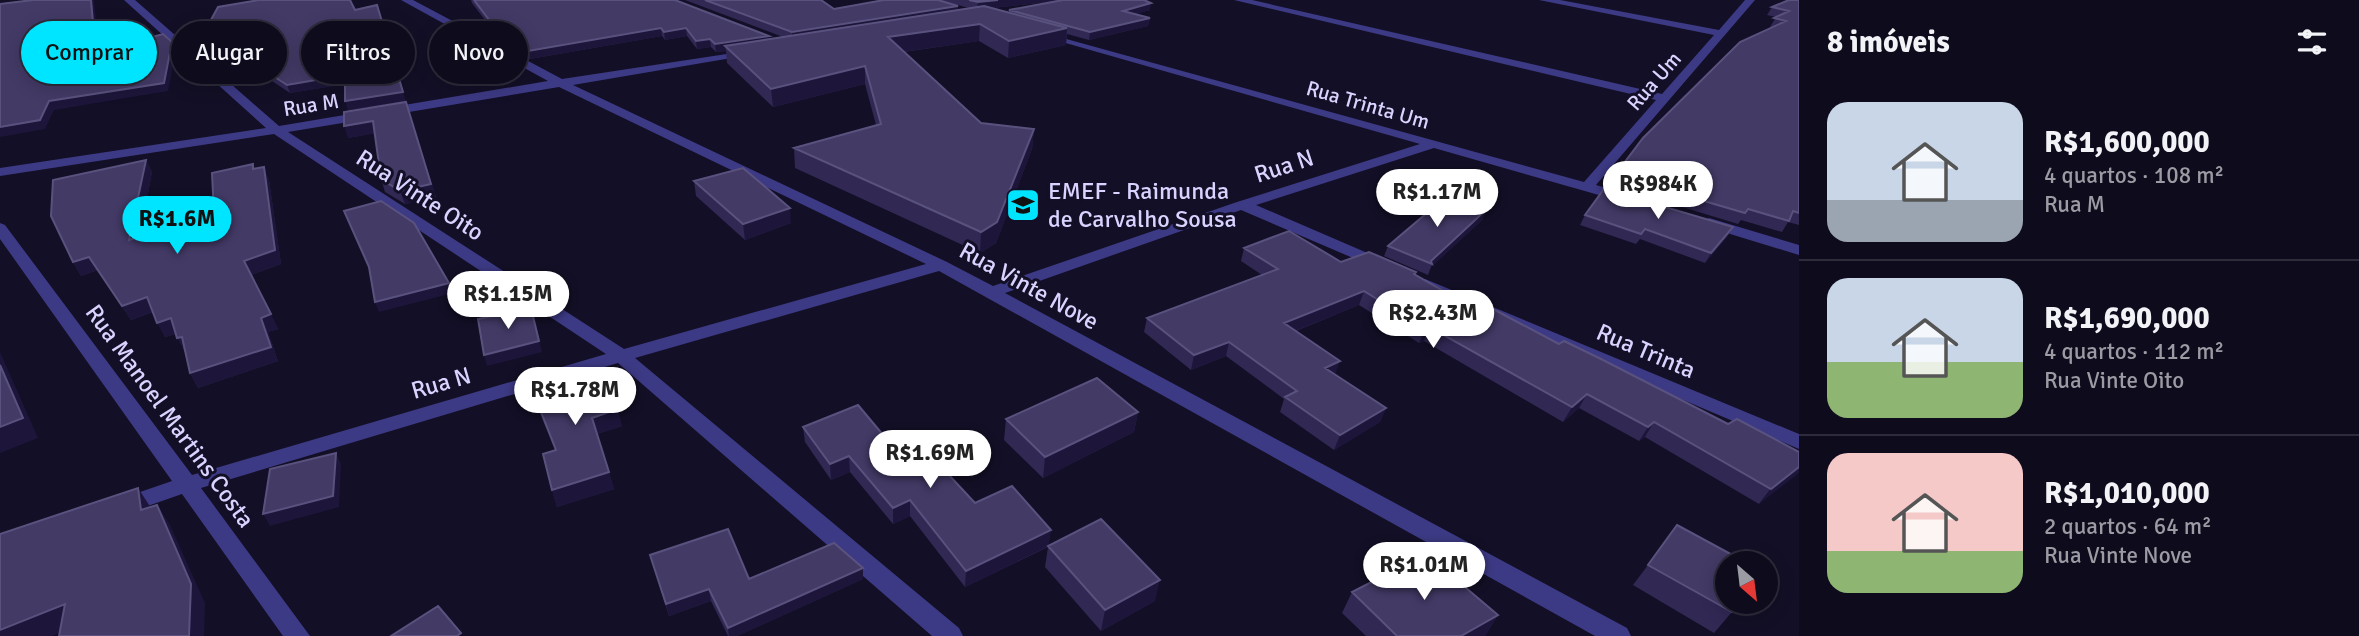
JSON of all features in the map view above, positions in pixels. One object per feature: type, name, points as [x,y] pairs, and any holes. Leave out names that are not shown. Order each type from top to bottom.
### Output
[{"type":"street","name":"Rua Vinte Oito","points":[[129,0],[276,130],[621,356],[950,636]]},
{"type":"street","name":"Rua Vinte Nove","points":[[406,0],[561,83],[941,265],[1618,636]]},
{"type":"street","points":[[1240,0],[1665,98]]},
{"type":"street","points":[[1544,0],[1720,33]]},
{"type":"street","name":"Rua Um","points":[[1588,186],[1750,0]]},
{"type":"street","name":"Rua Trinta Um","points":[[1035,32],[1640,202]]},
{"type":"street","name":"Rua M","points":[[0,172],[276,130],[763,50]]},
{"type":"street","name":"Rua N","points":[[990,293],[1242,205],[1434,144]]},
{"type":"street","name":"Rua Trinta","points":[[1242,205],[1799,442]]},
{"type":"street","points":[[1693,218],[1799,250]]},
{"type":"street","name":"Rua Manoel Martins Costa","points":[[0,228],[296,636]]},
{"type":"street","name":"Rua N","points":[[100,514],[188,484],[941,265]]},
{"type":"building","points":[[33,0],[91,0],[93,21],[21,21],[21,84],[157,84],[157,36],[163,34],[171,41],[164,83],[49,101],[40,120],[0,127],[0,4]]},
{"type":"building","points":[[259,0],[350,0],[355,10],[377,5],[382,21],[301,21],[301,83],[287,85],[287,21],[210,21],[218,7]]},
{"type":"building","points":[[474,0],[675,0],[769,36],[715,44],[710,39],[696,41],[686,28],[664,32],[661,28],[528,51],[528,21],[490,21]]},
{"type":"building","points":[[705,0],[821,0],[834,9],[884,0],[938,0],[958,6],[792,32]]},
{"type":"building","points":[[1063,0],[1144,0],[1151,3],[1123,11],[1150,18],[1090,32],[1009,10]]},
{"type":"building","points":[[1789,0],[1799,0],[1799,213],[1793,211],[1789,221],[1748,209],[1745,213],[1615,175],[1643,138],[1740,42],[1786,21],[1774,18],[1789,11],[1772,7]]},
{"type":"building","points":[[984,6],[1067,28],[1009,41],[980,24],[888,37],[981,123],[1034,129],[997,222],[981,232],[794,148],[881,124],[865,66],[771,89],[725,46]]},
{"type":"building","points":[[345,84],[401,84],[403,92],[345,101]]},
{"type":"building","points":[[406,102],[431,184],[400,191],[381,179],[373,121],[344,126],[344,112]]},
{"type":"building","points":[[146,160],[129,240],[214,213],[212,173],[253,164],[253,169],[264,167],[275,250],[244,261],[271,314],[261,318],[271,347],[190,373],[182,337],[177,338],[171,318],[157,323],[147,297],[122,306],[89,257],[73,262],[51,216],[53,180]]},
{"type":"building","points":[[743,168],[790,208],[743,224],[694,181]]},
{"type":"building","points":[[1604,189],[1733,227],[1711,253],[1645,229],[1641,234],[1585,215]]},
{"type":"building","points":[[1447,196],[1486,210],[1431,261],[1432,264],[1388,246]]},
{"type":"building","points":[[381,201],[414,223],[449,283],[375,302],[369,267],[344,211]]},
{"type":"building","points":[[1289,231],[1341,262],[1369,252],[1416,272],[1414,274],[1482,313],[1491,308],[1559,344],[1564,341],[1601,359],[1728,424],[1737,419],[1799,452],[1799,467],[1771,489],[1654,422],[1648,427],[1587,394],[1572,407],[1429,327],[1425,329],[1364,291],[1284,323],[1340,361],[1325,368],[1386,408],[1340,435],[1285,397],[1297,391],[1229,342],[1194,355],[1147,318],[1278,269],[1244,248]]},
{"type":"building","points":[[531,308],[539,341],[484,355],[478,319]]},
{"type":"building","points":[[0,365],[23,418],[0,427]]},
{"type":"building","points":[[598,369],[618,409],[592,418],[609,472],[552,490],[543,454],[556,450],[532,389]]},
{"type":"building","points":[[1097,378],[1138,412],[1045,457],[1006,419]]},
{"type":"building","points":[[858,405],[899,454],[920,444],[975,503],[1012,486],[1051,530],[966,571],[910,500],[893,508],[849,456],[830,464],[803,427]]},
{"type":"building","points":[[336,453],[333,496],[263,514],[270,469]]},
{"type":"building","points":[[138,488],[141,510],[157,505],[191,584],[189,636],[59,636],[65,604],[0,630],[0,534]]},
{"type":"building","points":[[1101,519],[1160,580],[1105,610],[1048,546]]},
{"type":"building","points":[[1677,525],[1725,551],[1715,551],[1715,602],[1648,565]]},
{"type":"building","points":[[728,529],[749,579],[834,543],[863,568],[728,628],[709,589],[666,604],[650,555]]},
{"type":"building","points":[[1426,554],[1498,615],[1461,636],[1397,636],[1352,592]]},
{"type":"building","points":[[438,606],[461,633],[457,636],[391,636]]},
{"type":"place","name":"EMEF - Raimunda de Carvalho Sousa","points":[[1023,205]]}]
